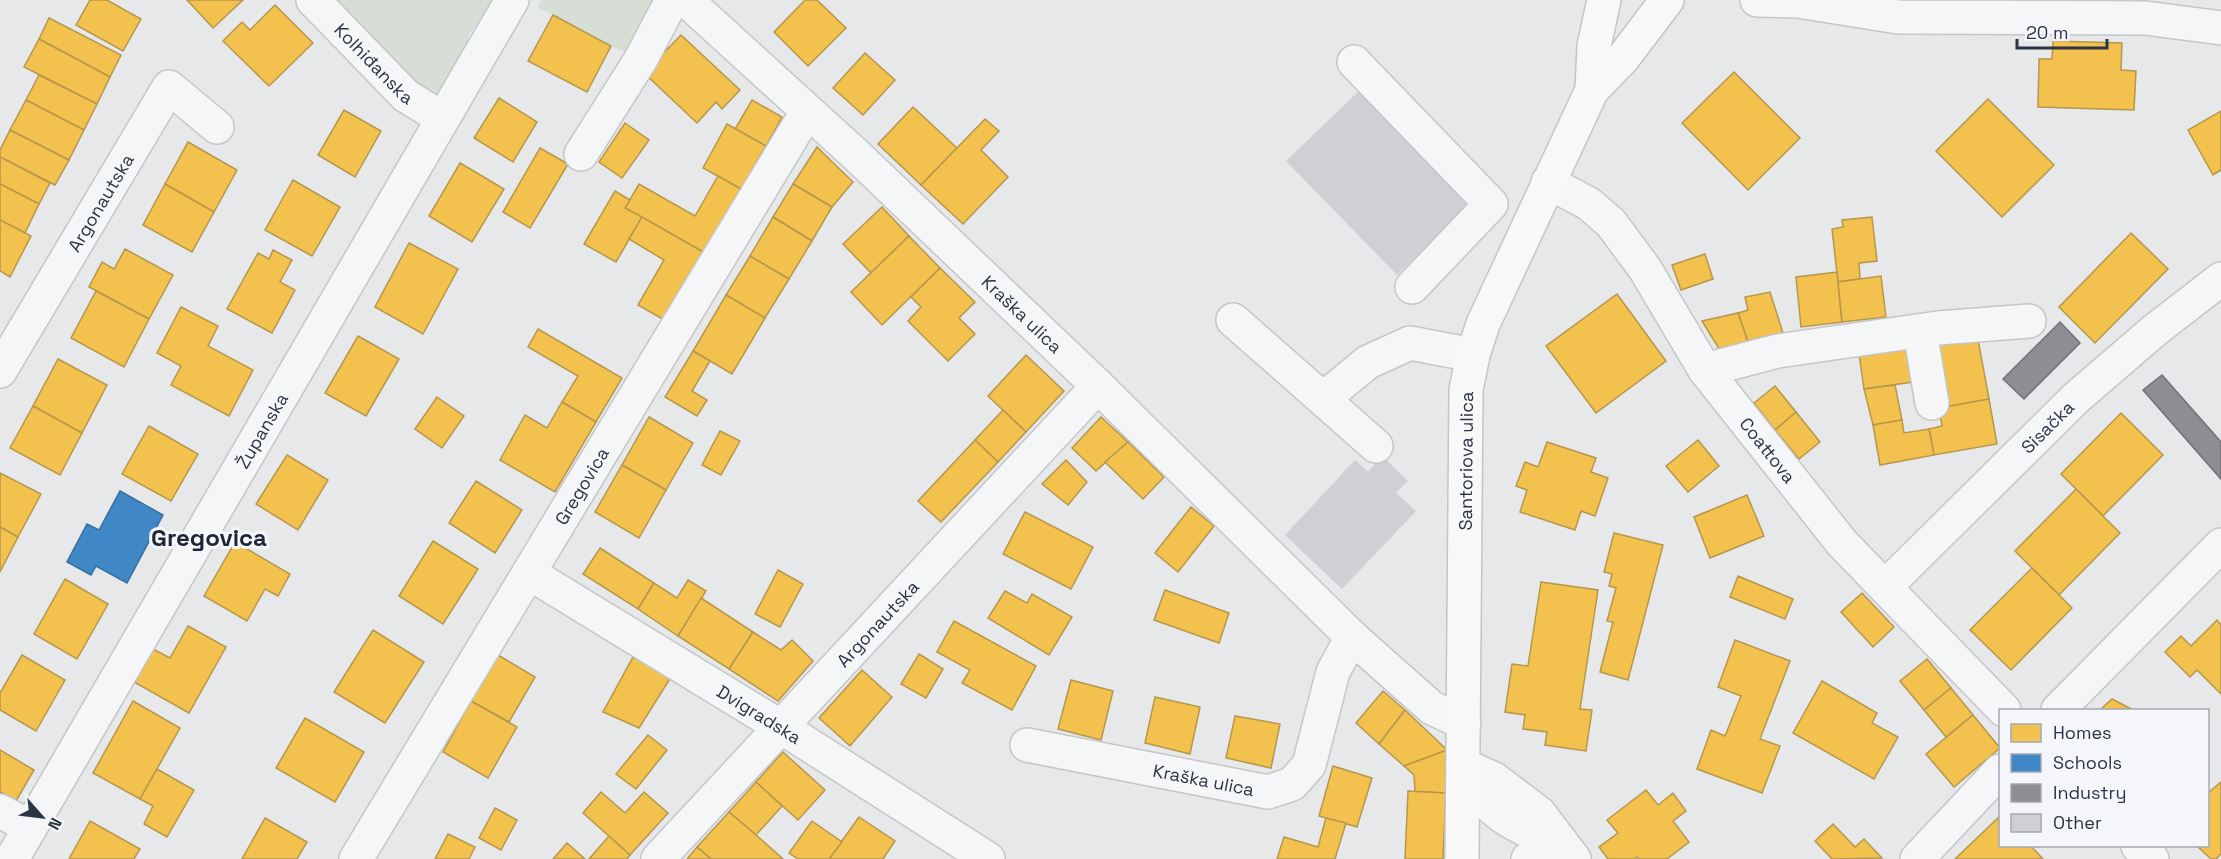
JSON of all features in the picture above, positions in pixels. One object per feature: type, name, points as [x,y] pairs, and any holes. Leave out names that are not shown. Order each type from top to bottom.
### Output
[{"type":"main road","name":"Santoriova ulica","points":[[1592,90],[1594,46],[1604,0]]},
{"type":"main road","name":"Santoriova ulica","points":[[1462,859],[1466,390],[1473,355],[1483,324],[1592,90],[1623,58],[1667,0]]},
{"type":"street","name":"Kolhiđanska","points":[[313,0],[406,96],[442,118]]},
{"type":"street","name":"Županska","points":[[12,859],[512,0]]},
{"type":"street","points":[[581,154],[641,58],[672,0]]},
{"type":"street","name":"Kraška ulica","points":[[686,0],[855,154],[1098,386],[1352,637],[1432,708],[1464,723]]},
{"type":"street","points":[[1757,0],[1797,1],[1898,17],[1965,9],[2133,9],[2221,28]]},
{"type":"street","points":[[1354,62],[1491,204],[1524,234]]},
{"type":"street","name":"Argonautska","points":[[0,371],[169,87],[217,127]]},
{"type":"street","name":"Gregovica","points":[[356,859],[807,112]]},
{"type":"street","name":"Coattova","points":[[1548,182],[1589,204],[1611,223],[1646,269],[1704,370],[1842,543],[2002,709]]},
{"type":"street","points":[[1412,287],[1491,204]]},
{"type":"street","name":"Sisačka","points":[[1885,588],[2076,398],[2155,330],[2221,279]]},
{"type":"street","points":[[1233,320],[1376,446]]},
{"type":"street","points":[[1704,370],[1778,351],[1920,331],[2029,321]]},
{"type":"street","points":[[1920,331],[1932,403]]},
{"type":"street","points":[[1323,399],[1368,362],[1410,343],[1473,355]]},
{"type":"street","name":"Argonautska","points":[[658,859],[1098,386]]},
{"type":"street","points":[[2060,709],[2221,545]]},
{"type":"street","name":"Dvigradska","points":[[529,573],[781,727],[988,859]]},
{"type":"street","name":"Kraška ulica","points":[[1027,745],[1268,792],[1292,784],[1309,765],[1333,672],[1352,637]]},
{"type":"street","points":[[1464,772],[1487,805],[1509,822],[1564,854]]},
{"type":"street","points":[[1917,859],[1999,773]]},
{"type":"street","points":[[0,811],[30,827]]},
{"type":"street","points":[[2139,847],[2151,859]]},
{"type":"street","points":[[1528,859],[1564,854]]},
{"type":"shaded area","points":[[316,0],[495,0],[468,36],[482,51],[442,118]]},
{"type":"shaded area","points":[[542,0],[657,0],[641,59],[537,7]]},
{"type":"building: Homes","points":[[90,0],[107,0],[141,19],[123,51],[76,25]]},
{"type":"building: Homes","points":[[187,0],[243,0],[213,28]]},
{"type":"building: Homes","points":[[805,0],[817,0],[846,28],[808,66],[774,32]]},
{"type":"building: Homes","points":[[275,5],[313,43],[269,86],[223,41],[242,22],[250,30]]},
{"type":"building: Homes","points":[[553,15],[611,46],[587,92],[528,61]]},
{"type":"building: Homes","points":[[49,18],[121,55],[110,77],[39,39]]},
{"type":"building: Homes","points":[[681,35],[740,90],[722,109],[716,102],[697,123],[644,73]]},
{"type":"building: Homes","points":[[39,39],[110,77],[97,104],[24,67]]},
{"type":"building: Homes","points":[[2053,41],[2122,43],[2121,70],[2136,71],[2134,110],[2038,107],[2039,59],[2052,59]]},
{"type":"building: Homes","points":[[865,53],[895,80],[863,115],[833,88]]},
{"type":"building: Homes","points":[[1734,72],[1800,138],[1748,190],[1682,123]]},
{"type":"building: Homes","points":[[39,75],[97,104],[84,130],[26,100]]},
{"type":"building: Homes","points":[[499,98],[537,122],[513,162],[474,138]]},
{"type":"building: Homes","points":[[1988,99],[2054,165],[2002,217],[1936,151]]},
{"type":"building: Homes","points":[[26,100],[84,130],[69,160],[10,130]]},
{"type":"building: Homes","points":[[752,100],[782,117],[766,146],[735,129]]},
{"type":"building: Homes","points":[[913,107],[957,148],[921,185],[878,144]]},
{"type":"building: Homes","points":[[344,110],[381,131],[355,177],[318,155]]},
{"type":"building: Homes","points":[[2221,111],[2221,170],[2213,175],[2188,130]]},
{"type":"building: Homes","points":[[985,119],[999,131],[981,150],[1008,177],[963,224],[921,185]]},
{"type":"building: Homes","points":[[625,123],[649,140],[622,178],[599,162]]},
{"type":"building: Homes","points":[[727,124],[766,146],[741,189],[703,168]]},
{"type":"building: Homes","points":[[10,130],[69,160],[55,185],[0,157],[0,150]]},
{"type":"building: Homes","points":[[188,142],[237,170],[214,212],[165,184]]},
{"type":"building: Homes","points":[[817,147],[853,182],[832,207],[793,184]]},
{"type":"building: Homes","points":[[540,148],[568,164],[530,228],[503,212]]},
{"type":"building: Homes","points":[[0,157],[50,183],[39,204],[0,184]]},
{"type":"building: Homes","points":[[460,163],[504,189],[472,242],[429,216]]},
{"type":"building: Homes","points":[[718,176],[741,189],[705,253],[625,208],[639,184],[695,216]]},
{"type":"building: Homes","points":[[293,180],[340,207],[312,256],[265,230]]},
{"type":"building: Homes","points":[[0,184],[39,204],[25,233],[0,220]]},
{"type":"building: Homes","points":[[165,184],[214,212],[192,252],[143,225]]},
{"type":"building: Homes","points":[[793,184],[832,207],[812,241],[773,217]]},
{"type":"building: Homes","points":[[615,191],[630,200],[625,208],[642,217],[616,262],[584,244]]},
{"type":"building: Homes","points":[[882,207],[909,236],[871,273],[843,244]]},
{"type":"building: Homes","points":[[642,217],[705,253],[666,321],[638,305],[664,260],[629,239]]},
{"type":"building: Homes","points":[[773,217],[812,241],[789,279],[750,256]]},
{"type":"building: Homes","points":[[1872,217],[1877,261],[1859,263],[1860,279],[1838,282],[1832,229],[1843,227],[1842,220]]},
{"type":"building: Homes","points":[[0,220],[31,236],[10,277],[0,271]]},
{"type":"building: Homes","points":[[2131,233],[2168,269],[2095,343],[2059,307]]},
{"type":"building: Homes","points":[[909,236],[940,268],[882,325],[851,292]]},
{"type":"building: Homes","points":[[409,243],[458,269],[423,334],[375,307]]},
{"type":"building: Homes","points":[[125,249],[173,275],[149,319],[89,287],[102,262],[114,269]]},
{"type":"building: Homes","points":[[273,250],[292,260],[280,282],[295,290],[272,333],[227,309],[258,253],[269,259]]},
{"type":"building: Homes","points":[[1705,254],[1713,279],[1681,290],[1672,265]]},
{"type":"building: Homes","points":[[750,256],[789,279],[765,318],[726,295]]},
{"type":"building: Homes","points":[[940,268],[975,302],[959,318],[975,334],[948,361],[908,321],[921,307],[911,297]]},
{"type":"building: Homes","points":[[1837,272],[1842,322],[1801,327],[1796,277]]},
{"type":"building: Homes","points":[[1881,276],[1886,317],[1842,322],[1838,282]]},
{"type":"building: Homes","points":[[96,291],[149,319],[124,367],[71,338]]},
{"type":"building: Homes","points":[[1770,292],[1783,333],[1748,342],[1738,313],[1748,310],[1745,297]]},
{"type":"building: Homes","points":[[1617,294],[1666,361],[1596,413],[1546,346]]},
{"type":"building: Homes","points":[[726,295],[765,318],[732,374],[693,351]]},
{"type":"building: Homes","points":[[181,307],[218,326],[208,346],[253,370],[229,416],[171,385],[181,366],[157,353]]},
{"type":"building: Homes","points":[[1738,313],[1748,342],[1719,349],[1702,321]]},
{"type":"building: Homes","points":[[538,329],[622,378],[596,422],[562,402],[578,376],[528,347]]},
{"type":"building: Homes","points":[[1977,334],[1989,399],[1939,408],[1927,343]]},
{"type":"building: Homes","points":[[358,336],[399,359],[366,416],[325,393]]},
{"type":"building: Homes","points":[[1914,345],[1920,381],[1864,389],[1859,354]]},
{"type":"building: Homes","points":[[693,351],[710,361],[692,391],[707,400],[697,416],[665,397]]},
{"type":"building: Homes","points":[[1026,355],[1064,391],[1026,432],[988,396]]},
{"type":"building: Homes","points":[[58,359],[107,385],[82,433],[33,406]]},
{"type":"building: Homes","points":[[1895,385],[1902,420],[1873,425],[1864,389]]},
{"type":"building: Homes","points":[[1775,386],[1796,412],[1775,430],[1754,403]]},
{"type":"building: Homes","points":[[437,397],[464,416],[442,448],[415,429]]},
{"type":"building: Homes","points":[[1989,399],[1997,444],[1934,455],[1929,429],[1942,426],[1939,408]]},
{"type":"building: Homes","points":[[562,402],[596,422],[555,492],[500,460],[525,415],[547,428]]},
{"type":"building: Homes","points":[[33,406],[82,433],[60,475],[10,448]]},
{"type":"building: Homes","points":[[1003,410],[1026,432],[998,462],[975,440]]},
{"type":"building: Homes","points":[[1796,412],[1820,442],[1799,459],[1775,430]]},
{"type":"building: Homes","points":[[2121,413],[2163,455],[2103,516],[2061,474]]},
{"type":"building: Homes","points":[[649,417],[693,443],[666,490],[622,465]]},
{"type":"building: Homes","points":[[1101,417],[1128,442],[1096,471],[1072,448]]},
{"type":"building: Homes","points":[[1902,420],[1904,433],[1929,429],[1934,455],[1880,465],[1873,425]]},
{"type":"building: Homes","points":[[149,426],[198,454],[171,501],[122,474]]},
{"type":"building: Homes","points":[[720,431],[740,441],[721,475],[702,465]]},
{"type":"building: Homes","points":[[975,440],[998,462],[941,522],[918,501]]},
{"type":"building: Homes","points":[[1698,440],[1719,466],[1688,492],[1666,466]]},
{"type":"building: Homes","points":[[1128,442],[1164,477],[1143,499],[1105,462]]},
{"type":"building: Homes","points":[[1547,442],[1596,458],[1591,472],[1608,478],[1595,516],[1581,511],[1575,530],[1520,512],[1527,490],[1516,486],[1525,462],[1538,467]]},
{"type":"building: Homes","points":[[287,455],[328,480],[298,530],[256,504]]},
{"type":"building: Homes","points":[[1066,460],[1087,482],[1068,505],[1042,484]]},
{"type":"building: Homes","points":[[622,465],[666,490],[639,538],[595,512]]},
{"type":"building: Homes","points":[[0,473],[41,494],[18,537],[0,527]]},
{"type":"building: Homes","points":[[476,481],[522,510],[495,553],[449,523]]},
{"type":"building: Homes","points":[[2076,489],[2120,533],[2059,595],[2015,551]]},
{"type":"building: Homes","points":[[1747,495],[1764,536],[1710,558],[1694,517]]},
{"type":"building: Homes","points":[[1191,507],[1214,526],[1178,572],[1155,553]]},
{"type":"building: Homes","points":[[1025,512],[1093,547],[1071,589],[1003,554]]},
{"type":"building: Homes","points":[[0,527],[18,537],[0,572]]},
{"type":"building: Homes","points":[[1614,533],[1663,545],[1628,680],[1600,672],[1613,622],[1607,621],[1616,588],[1609,586],[1612,574],[1604,572]]},
{"type":"building: Homes","points":[[433,541],[478,569],[443,624],[399,596]]},
{"type":"building: Homes","points":[[235,542],[290,574],[278,596],[265,589],[247,621],[204,596]]},
{"type":"building: Homes","points":[[600,548],[654,583],[638,609],[583,574]]},
{"type":"building: Homes","points":[[2032,568],[2072,608],[2011,670],[1970,630]]},
{"type":"building: Homes","points":[[778,570],[803,584],[780,627],[755,614]]},
{"type":"building: Homes","points":[[1738,576],[1793,599],[1785,619],[1730,597]]},
{"type":"building: Homes","points":[[65,579],[108,604],[77,659],[34,634]]},
{"type":"building: Homes","points":[[688,580],[706,591],[678,636],[638,609],[654,583],[677,598]]},
{"type":"building: Homes","points":[[1541,582],[1598,590],[1580,709],[1592,710],[1586,751],[1545,745],[1547,732],[1523,729],[1525,715],[1505,712],[1512,664],[1528,666]]},
{"type":"building: Homes","points":[[1165,590],[1229,613],[1219,643],[1154,620]]},
{"type":"building: Homes","points":[[1005,591],[1027,603],[1032,594],[1072,617],[1049,655],[988,618]]},
{"type":"building: Homes","points":[[1862,593],[1894,627],[1873,647],[1841,612]]},
{"type":"building: Homes","points":[[701,598],[753,632],[729,669],[678,636]]},
{"type":"building: Homes","points":[[2217,620],[2221,625],[2221,694],[2197,670],[2190,677],[2165,652],[2181,636],[2191,646]]},
{"type":"building: Homes","points":[[954,621],[1036,666],[1012,710],[962,683],[970,670],[937,652]]},
{"type":"building: Homes","points":[[188,626],[226,647],[189,713],[134,682],[153,649],[170,658]]},
{"type":"building: Homes","points":[[373,630],[424,662],[385,723],[334,692]]},
{"type":"building: Homes","points":[[753,632],[781,650],[792,640],[813,661],[778,701],[729,669]]},
{"type":"building: Homes","points":[[1735,640],[1790,661],[1760,739],[1780,746],[1762,793],[1697,769],[1711,730],[1725,736],[1741,696],[1718,687]]},
{"type":"building: Homes","points":[[919,654],[943,669],[926,698],[901,684]]},
{"type":"building: Homes","points":[[22,655],[65,680],[36,731],[0,710],[0,693]]},
{"type":"building: Homes","points":[[498,655],[535,677],[509,722],[471,701]]},
{"type":"building: Homes","points":[[633,657],[671,677],[639,728],[603,712]]},
{"type":"building: Homes","points":[[1927,659],[1951,688],[1924,710],[1900,681]]},
{"type":"building: Homes","points":[[862,670],[892,697],[850,746],[819,718]]},
{"type":"building: Homes","points":[[1071,680],[1113,691],[1101,740],[1058,729]]},
{"type":"building: Homes","points":[[1822,681],[1877,713],[1872,723],[1898,737],[1874,779],[1793,733]]},
{"type":"building: Homes","points":[[1951,688],[1973,715],[1946,737],[1924,710]]},
{"type":"building: Homes","points":[[1383,691],[1405,710],[1379,744],[1356,723]]},
{"type":"building: Homes","points":[[1155,697],[1200,707],[1190,754],[1145,743]]},
{"type":"building: Homes","points":[[2112,699],[2131,709],[2101,709]]},
{"type":"building: Homes","points":[[133,701],[180,728],[140,799],[93,773]]},
{"type":"building: Homes","points":[[471,701],[517,727],[488,778],[443,752]]},
{"type":"building: Homes","points":[[1405,710],[1447,750],[1404,766],[1379,744]]},
{"type":"building: Homes","points":[[1973,715],[1999,747],[1954,787],[1926,754]]},
{"type":"building: Homes","points":[[1235,716],[1280,724],[1271,768],[1226,758]]},
{"type":"building: Homes","points":[[305,718],[364,752],[335,802],[276,768]]},
{"type":"building: Homes","points":[[648,735],[667,750],[636,789],[616,774]]},
{"type":"building: Homes","points":[[0,750],[34,770],[16,801],[0,792]]},
{"type":"building: Homes","points":[[1447,750],[1446,793],[1415,792],[1414,775],[1404,766]]},
{"type":"building: Homes","points":[[783,752],[825,790],[798,820],[756,782]]},
{"type":"building: Homes","points":[[1333,766],[1372,778],[1357,827],[1319,816]]},
{"type":"building: Homes","points":[[157,769],[194,790],[167,837],[144,824],[153,806],[140,799]]},
{"type":"building: Homes","points":[[756,782],[782,806],[756,835],[729,812]]},
{"type":"building: Homes","points":[[2221,782],[2221,854],[2216,859],[2211,859],[2198,847],[2209,847],[2209,792]]},
{"type":"building: Homes","points":[[1646,790],[1658,805],[1673,793],[1686,811],[1673,821],[1689,842],[1667,859],[1639,859],[1637,857],[1635,859],[1608,859],[1599,847],[1618,833],[1607,820]]},
{"type":"building: Homes","points":[[1408,791],[1446,793],[1443,859],[1405,859]]},
{"type":"building: Homes","points":[[601,792],[625,813],[644,792],[668,813],[630,855],[583,813]]},
{"type":"building: Homes","points":[[495,808],[517,820],[501,850],[479,838]]},
{"type":"building: Homes","points":[[729,812],[783,859],[711,859],[697,847]]},
{"type":"building: Homes","points":[[859,817],[895,841],[883,859],[829,859]]},
{"type":"building: Homes","points":[[1999,817],[1999,847],[2032,847],[2043,859],[1955,859]]},
{"type":"building: Homes","points":[[265,818],[307,842],[297,859],[242,859]]},
{"type":"building: Homes","points":[[1326,818],[1346,823],[1335,859],[1277,859],[1284,837],[1318,847]]},
{"type":"building: Homes","points":[[90,821],[140,849],[134,859],[69,859]]},
{"type":"building: Homes","points":[[812,821],[842,842],[829,859],[798,859],[789,853]]},
{"type":"building: Homes","points":[[1833,824],[1855,847],[1864,839],[1882,858],[1832,859],[1815,841]]},
{"type":"building: Homes","points":[[448,834],[475,847],[469,859],[435,859]]},
{"type":"building: Homes","points":[[609,836],[630,855],[627,859],[589,859]]},
{"type":"building: Homes","points":[[567,843],[585,859],[553,859]]},
{"type":"building: Homes","points":[[697,847],[711,859],[687,859]]},
{"type":"building: Schools","points":[[120,491],[163,515],[127,583],[96,566],[91,575],[67,562],[87,524],[99,530]]},
{"type":"building: Industry","points":[[2060,322],[2080,343],[2024,399],[2003,379]]},
{"type":"building: Industry","points":[[2162,375],[2221,442],[2221,479],[2143,390]]},
{"type":"building: Other","points":[[1361,89],[1472,203],[1397,275],[1286,161]]},
{"type":"building: Other","points":[[1382,456],[1408,481],[1396,493],[1416,511],[1342,589],[1285,535],[1355,460],[1368,472]]},
{"type":"district","name":"Gregovica","points":[[209,537]]}]
